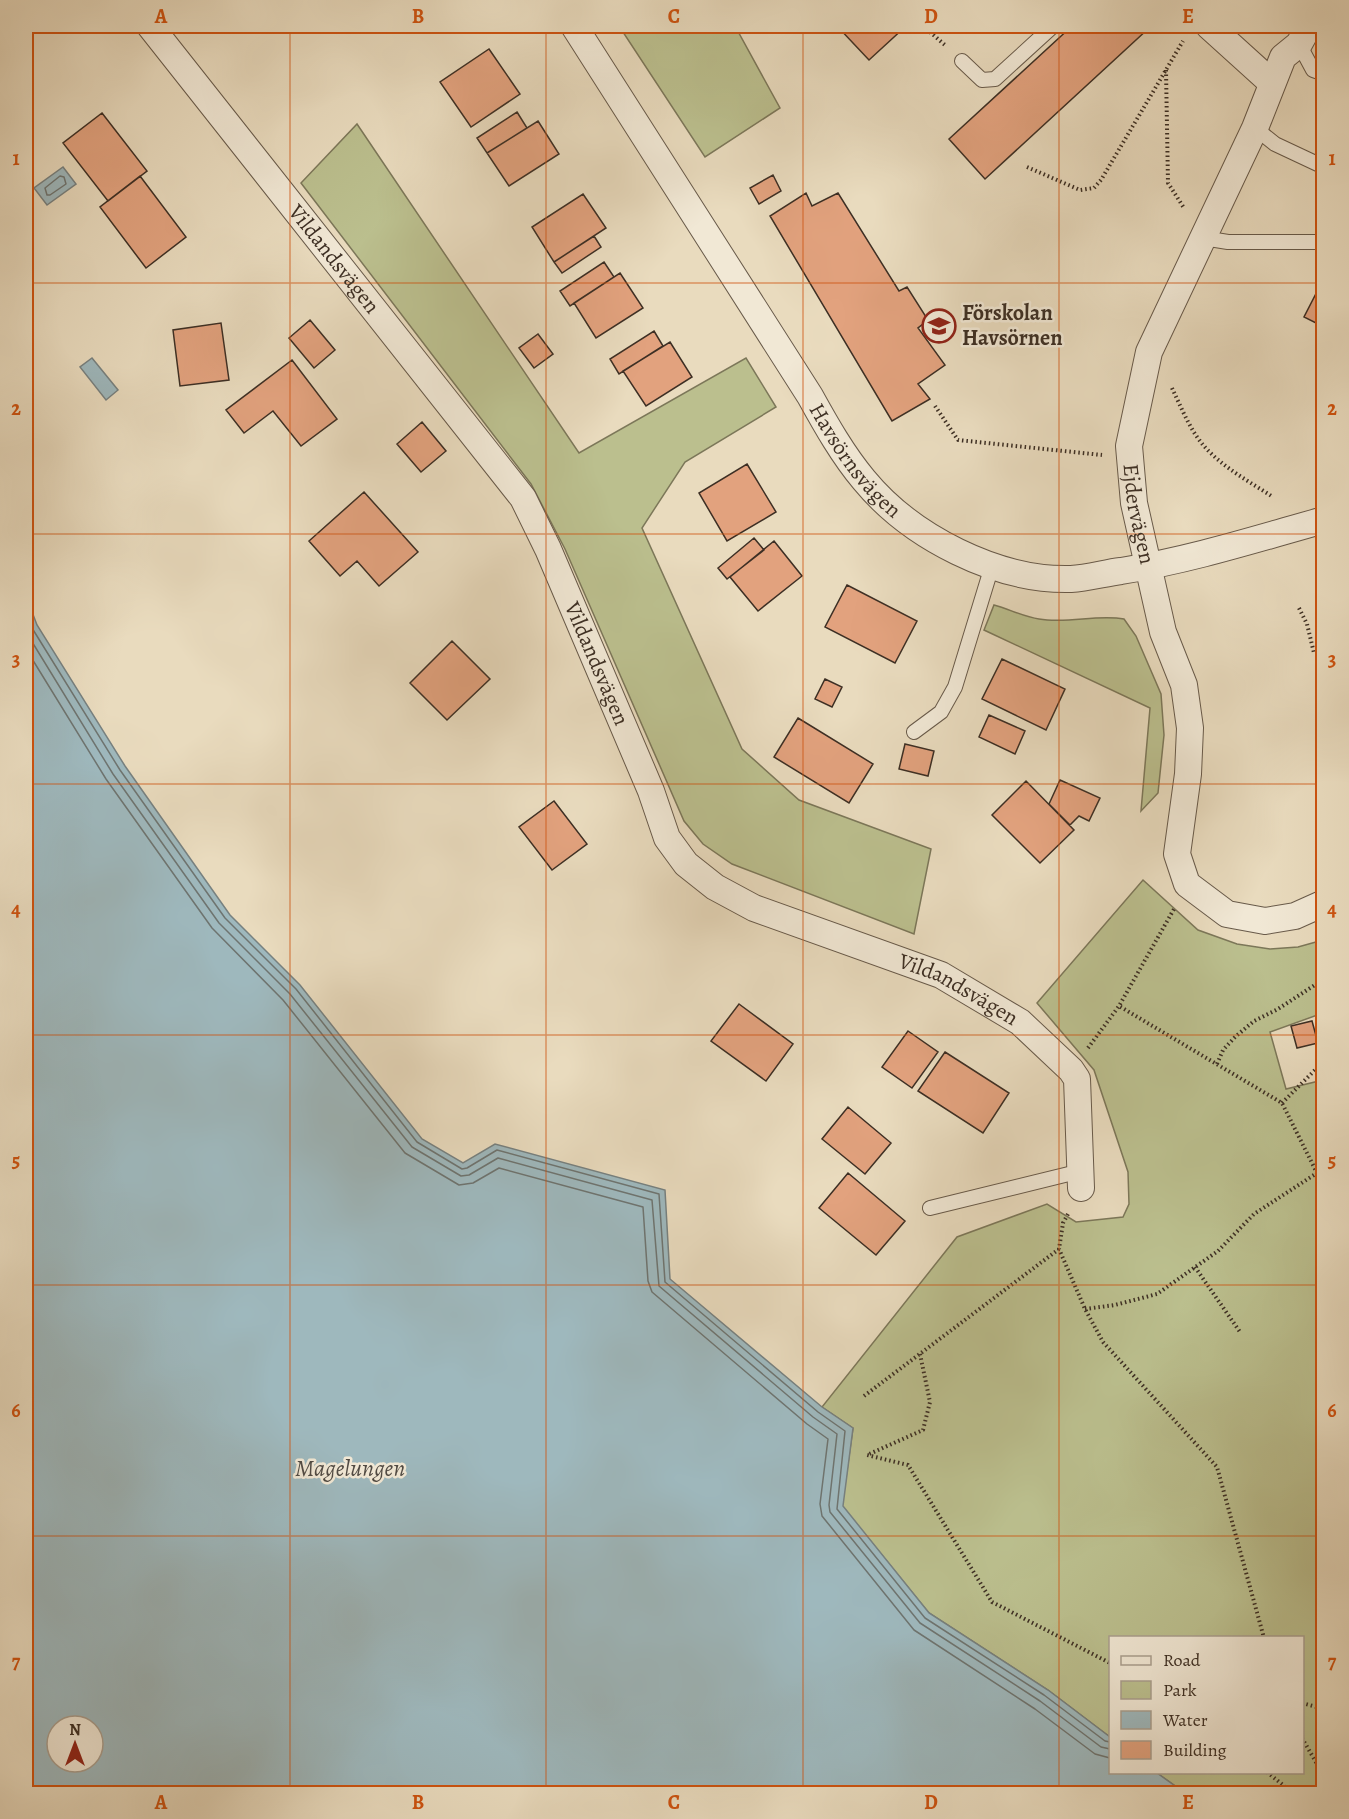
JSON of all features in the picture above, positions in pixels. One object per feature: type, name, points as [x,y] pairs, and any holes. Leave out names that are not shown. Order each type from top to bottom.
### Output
[{"type":"street","name":"Vildandsvägen","points":[[150,26],[523,498],[548,549],[651,791],[667,838],[686,864],[715,887],[754,908],[941,975],[1020,1022],[1071,1070]]},
{"type":"street","name":"Havsörnsvägen","points":[[574,26],[810,396],[828,429],[865,481],[895,510],[931,538],[961,554],[1010,573],[1071,579],[1212,552],[1323,520]]},
{"type":"street","points":[[1209,26],[1272,83]]},
{"type":"street","name":"Ejdervägen","points":[[1187,884],[1177,854],[1188,774],[1190,728],[1184,686],[1163,632],[1134,503],[1129,446],[1149,351],[1255,128],[1283,57],[1304,35]]},
{"type":"street","points":[[1187,884],[1227,914],[1266,921],[1295,916],[1323,903]]},
{"type":"street","points":[[1071,1070],[1077,1079],[1081,1180]]},
{"type":"lane","points":[[962,61],[982,80],[994,79],[1053,26]]},
{"type":"lane","points":[[1304,35],[1313,70],[1323,74]]},
{"type":"lane","points":[[1255,128],[1275,144],[1323,166]]},
{"type":"lane","points":[[1203,238],[1228,242],[1323,242]]},
{"type":"lane","points":[[914,732],[941,712],[955,687],[992,566]]},
{"type":"lane","points":[[930,1208],[1081,1180]]},
{"type":"path","points":[[923,26],[962,61]]},
{"type":"path","points":[[1027,167],[1080,190],[1094,188],[1101,180],[1186,37]]},
{"type":"path","points":[[1166,70],[1168,183],[1203,238]]},
{"type":"path","points":[[1170,384],[1204,446],[1233,471],[1273,497]]},
{"type":"path","points":[[935,406],[958,440],[1102,455]]},
{"type":"path","points":[[1299,608],[1307,624],[1314,653],[1323,651]]},
{"type":"path","points":[[1071,1070],[1119,1006],[1187,884]]},
{"type":"path","points":[[1217,1064],[1234,1037],[1254,1021],[1278,1009],[1323,979]]},
{"type":"path","points":[[1119,1006],[1282,1102],[1317,1173],[1323,1178]]},
{"type":"path","points":[[1282,1102],[1323,1061]]},
{"type":"path","points":[[1085,1309],[1114,1305],[1156,1294],[1218,1251],[1254,1214],[1317,1173]]},
{"type":"path","points":[[1081,1180],[1064,1223],[1059,1249],[1085,1309],[1103,1342],[1217,1467],[1263,1636]]},
{"type":"path","points":[[864,1396],[1059,1249]]},
{"type":"path","points":[[1195,1267],[1240,1332]]},
{"type":"path","points":[[920,1354],[930,1402],[923,1430],[867,1455],[908,1465],[992,1602],[1109,1662]]},
{"type":"path","points":[[1304,1704],[1323,1709]]},
{"type":"path","points":[[1304,1742],[1323,1776]]},
{"type":"path","points":[[1268,1774],[1293,1794]]},
{"type":"green space","points":[[619,26],[735,26],[780,108],[705,157]]},
{"type":"green space","points":[[357,124],[579,453],[746,358],[776,407],[685,462],[642,528],[742,749],[799,800],[931,849],[914,934],[732,864],[703,844],[684,821],[565,549],[531,484],[301,183]]},
{"type":"green space","points":[[994,605],[1039,619],[1124,619],[1136,636],[1161,694],[1164,735],[1158,793],[1141,811],[1150,708],[984,630]]},
{"type":"green space","points":[[1143,880],[1198,930],[1237,944],[1270,949],[1298,947],[1323,940],[1323,1013],[1270,1032],[1286,1089],[1323,1080],[1323,1793],[1185,1793],[1158,1774],[1304,1774],[1304,1636],[1109,1636],[1109,1736],[1048,1690],[929,1613],[842,1506],[853,1428],[822,1407],[957,1237],[1047,1204],[1076,1222],[1123,1217],[1129,1204],[1128,1172],[1094,1070],[1037,1003]]},
{"type":"water","points":[[63,167],[76,184],[47,205],[34,188]]},
{"type":"water","points":[[92,358],[118,390],[106,400],[80,367]]},
{"type":"water","name":"Magelungen","points":[[26,596],[37,625],[125,766],[230,915],[300,985],[422,1139],[463,1163],[495,1144],[665,1190],[670,1279],[822,1407],[853,1428],[843,1506],[929,1613],[1048,1690],[1109,1736],[1109,1774],[1158,1774],[1185,1793],[26,1793]]},
{"type":"building","points":[[419,26],[436,26],[425,33]]},
{"type":"building","points":[[837,26],[906,26],[869,60]]},
{"type":"building","points":[[1072,26],[1147,26],[1149,28],[985,179],[949,139]]},
{"type":"building","points":[[489,49],[520,94],[471,127],[440,82]]},
{"type":"building","points":[[517,112],[527,128],[487,153],[477,138]]},
{"type":"building","points":[[102,113],[147,171],[108,201],[63,143]]},
{"type":"building","points":[[538,121],[559,154],[509,186],[487,153]]},
{"type":"building","points":[[773,175],[781,191],[759,204],[750,188]]},
{"type":"building","points":[[140,176],[186,237],[146,268],[100,207]]},
{"type":"building","points":[[806,193],[812,206],[838,193],[899,291],[907,287],[928,320],[918,328],[945,365],[918,384],[930,399],[892,421],[770,216]]},
{"type":"building","points":[[583,194],[606,228],[554,262],[532,227]]},
{"type":"building","points":[[594,236],[601,247],[562,273],[554,262]]},
{"type":"building","points":[[604,262],[614,277],[570,306],[560,291]]},
{"type":"building","points":[[620,273],[643,308],[596,338],[574,303]]},
{"type":"building","points":[[1324,278],[1324,327],[1304,317]]},
{"type":"building","points":[[310,320],[335,350],[314,368],[289,338]]},
{"type":"building","points":[[221,323],[229,380],[180,386],[173,330]]},
{"type":"building","points":[[654,331],[663,346],[619,374],[610,359]]},
{"type":"building","points":[[538,334],[553,354],[534,368],[519,348]]},
{"type":"building","points":[[670,342],[692,377],[646,406],[623,371]]},
{"type":"building","points":[[292,360],[337,419],[301,446],[273,411],[244,433],[226,410]]},
{"type":"building","points":[[422,422],[446,451],[421,472],[397,444]]},
{"type":"building","points":[[747,464],[776,512],[727,541],[699,493]]},
{"type":"building","points":[[364,492],[418,552],[379,586],[357,561],[340,576],[309,541]]},
{"type":"building","points":[[754,538],[764,550],[727,579],[718,568]]},
{"type":"building","points":[[774,541],[802,576],[758,611],[730,577]]},
{"type":"building","points":[[847,585],[917,621],[895,663],[825,627]]},
{"type":"building","points":[[452,641],[490,679],[447,720],[410,683]]},
{"type":"building","points":[[1002,659],[1065,689],[1046,730],[982,699]]},
{"type":"building","points":[[825,679],[842,687],[832,707],[815,699]]},
{"type":"building","points":[[989,715],[1025,731],[1015,754],[979,737]]},
{"type":"building","points":[[798,718],[873,764],[849,803],[774,757]]},
{"type":"building","points":[[905,744],[934,751],[928,776],[899,769]]},
{"type":"building","points":[[1060,780],[1100,798],[1089,821],[1079,816],[1070,825],[1049,804]]},
{"type":"building","points":[[1026,781],[1074,830],[1040,863],[992,815]]},
{"type":"building","points":[[554,801],[587,844],[552,870],[519,827]]},
{"type":"building","points":[[739,1004],[793,1044],[766,1081],[711,1041]]},
{"type":"building","points":[[1312,1021],[1318,1043],[1297,1048],[1291,1026]]},
{"type":"building","points":[[908,1031],[938,1052],[912,1088],[882,1067]]},
{"type":"building","points":[[945,1052],[1009,1093],[983,1133],[918,1091]]},
{"type":"building","points":[[848,1107],[891,1143],[865,1174],[822,1139]]},
{"type":"building","points":[[848,1173],[905,1221],[876,1255],[819,1208]]},
{"type":"place","name":"Förskolan Havsörnen","points":[[939,326]]}]
